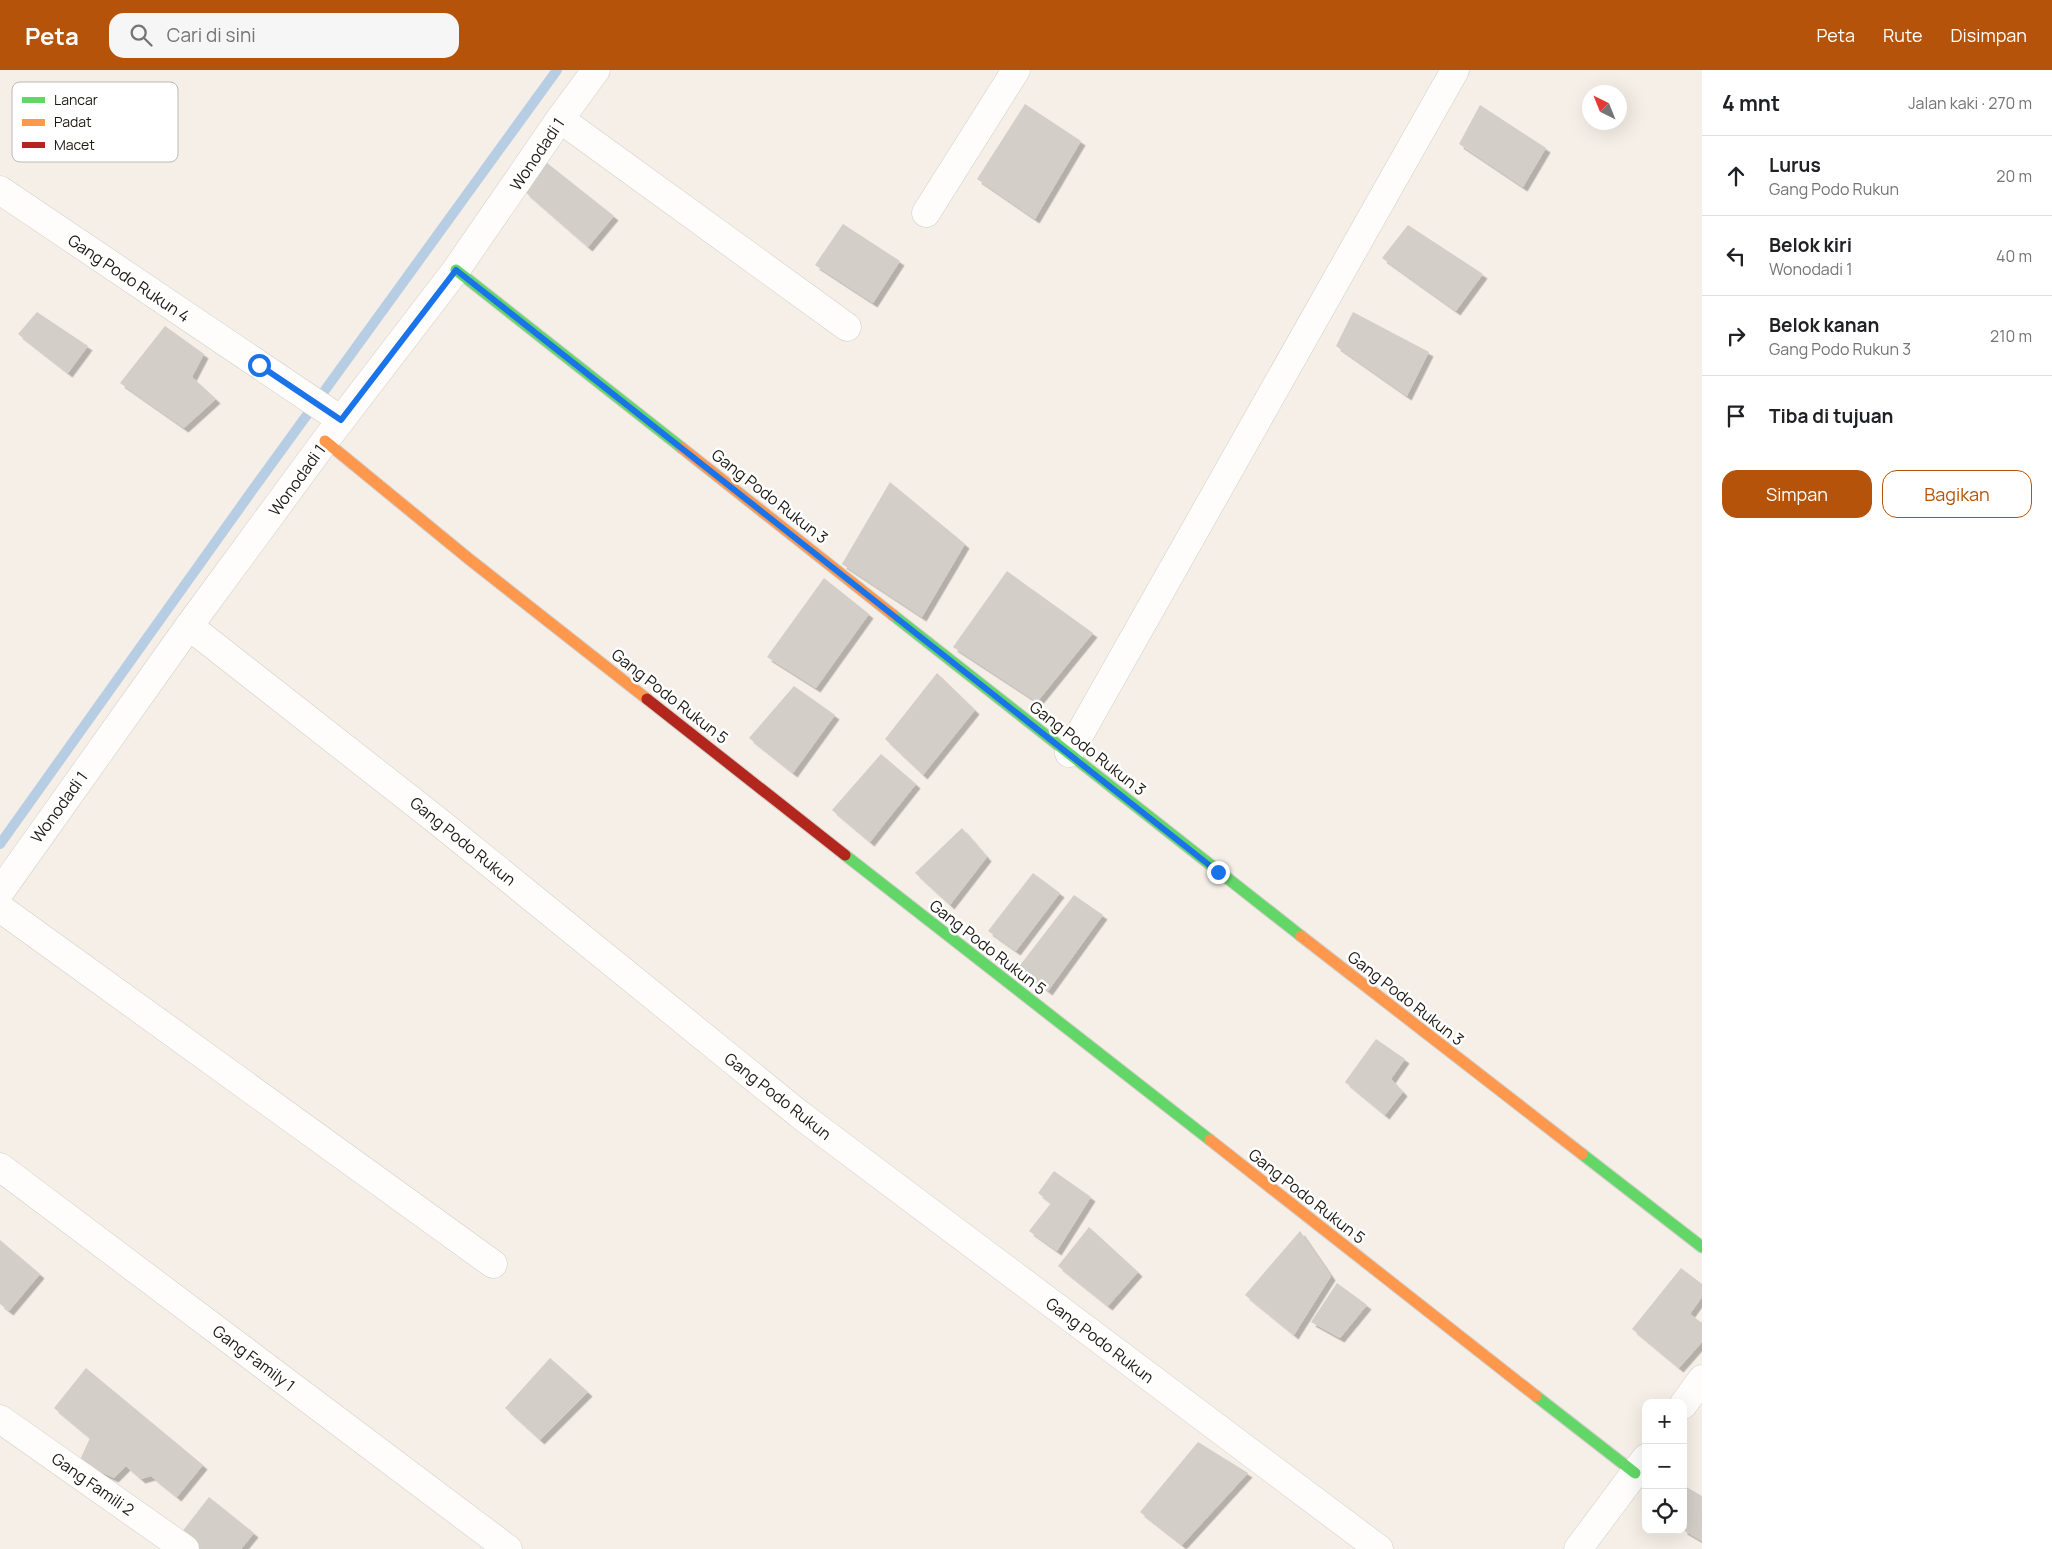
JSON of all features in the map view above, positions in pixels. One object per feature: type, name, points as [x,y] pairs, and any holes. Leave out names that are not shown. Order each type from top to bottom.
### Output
[{"type":"street","name":"Wonodadi 1","points":[[5,877],[335,427],[456,270],[596,70]]},
{"type":"street","points":[[926,213],[1016,70]]},
{"type":"street","points":[[1069,753],[1455,70]]},
{"type":"street","points":[[560,119],[847,327]]},
{"type":"street","name":"Gang Podo Rukun 4","points":[[0,190],[259,365],[335,427]]},
{"type":"street","name":"Gang Podo Rukun 3","points":[[456,270],[1402,1016],[1702,1247]]},
{"type":"street","name":"Gang Podo Rukun 5","points":[[335,427],[476,565],[891,892],[1640,1466]]},
{"type":"street","name":"Gang Podo Rukun","points":[[189,626],[439,822],[798,1114],[1379,1549]]},
{"type":"street","points":[[0,908],[493,1264]]},
{"type":"street","name":"Gang Family 1","points":[[0,1167],[508,1549]]},
{"type":"street","points":[[1687,1400],[1702,1379]]},
{"type":"street","name":"Gang Famili 2","points":[[0,1419],[184,1549]]},
{"type":"street","points":[[1578,1549],[1640,1466]]},
{"type":"building","points":[[1025,104],[1081,141],[1035,219],[977,179]]},
{"type":"building","points":[[1480,105],[1546,148],[1523,187],[1459,144]]},
{"type":"building","points":[[542,159],[614,216],[588,247],[525,192]]},
{"type":"building","points":[[843,224],[900,261],[873,303],[815,265]]},
{"type":"building","points":[[1408,225],[1483,274],[1456,311],[1382,258]]},
{"type":"building","points":[[37,312],[88,346],[68,373],[18,334]]},
{"type":"building","points":[[1353,312],[1429,352],[1407,396],[1336,346]]},
{"type":"building","points":[[165,326],[204,354],[192,377],[216,399],[184,428],[120,383]]},
{"type":"building","points":[[890,482],[965,544],[922,617],[842,564]]},
{"type":"building","points":[[1007,571],[1093,633],[1037,702],[953,647]]},
{"type":"building","points":[[824,578],[869,614],[816,688],[767,657]]},
{"type":"building","points":[[937,673],[975,710],[923,775],[885,739]]},
{"type":"building","points":[[794,686],[835,715],[793,773],[749,738]]},
{"type":"building","points":[[881,754],[916,784],[870,842],[832,810]]},
{"type":"building","points":[[962,828],[987,857],[950,905],[915,873]]},
{"type":"building","points":[[1033,873],[1060,893],[1016,951],[988,931]]},
{"type":"building","points":[[1074,895],[1103,915],[1048,991],[1018,968]]},
{"type":"building","points":[[1376,1039],[1405,1059],[1391,1079],[1403,1092],[1385,1115],[1345,1082]]},
{"type":"building","points":[[1054,1171],[1091,1197],[1057,1251],[1029,1231],[1051,1203],[1038,1193]]},
{"type":"building","points":[[1089,1227],[1138,1272],[1108,1306],[1058,1266]]},
{"type":"building","points":[[1300,1231],[1331,1276],[1294,1335],[1245,1295]]},
{"type":"building","points":[[0,1240],[40,1274],[9,1311],[0,1304]]},
{"type":"building","points":[[1681,1268],[1702,1284],[1702,1297],[1690,1314],[1702,1323],[1702,1342],[1679,1368],[1632,1329]]},
{"type":"building","points":[[1337,1283],[1367,1305],[1340,1338],[1311,1322]]},
{"type":"building","points":[[550,1358],[588,1392],[540,1440],[505,1408]]},
{"type":"building","points":[[86,1368],[203,1465],[177,1497],[151,1476],[141,1479],[126,1466],[114,1478],[79,1462],[90,1438],[54,1408]]},
{"type":"building","points":[[1198,1442],[1248,1473],[1182,1545],[1140,1512]]},
{"type":"building","points":[[1687,1487],[1702,1496],[1702,1541],[1687,1532]]},
{"type":"building","points":[[209,1497],[254,1533],[241,1549],[194,1549],[178,1537]]},
{"type":"waterway","points":[[0,844],[249,495],[557,70]]},
{"type":"traffic: fast","points":[[456,270],[682,448]]},
{"type":"traffic: fast","points":[[893,615],[1301,936]]},
{"type":"traffic: fast","points":[[845,855],[1210,1140]]},
{"type":"traffic: fast","points":[[1582,1154],[1702,1247]]},
{"type":"traffic: fast","points":[[1536,1396],[1635,1473]]},
{"type":"traffic: slow","points":[[325,441],[469,559],[647,699]]},
{"type":"traffic: slow","points":[[682,448],[893,615]]},
{"type":"traffic: slow","points":[[1301,936],[1582,1154]]},
{"type":"traffic: slow","points":[[1210,1140],[1536,1396]]},
{"type":"traffic: jam","points":[[647,699],[845,855]]},
{"type":"route","points":[[259,365],[341,420],[456,270],[1218,872]]}]
